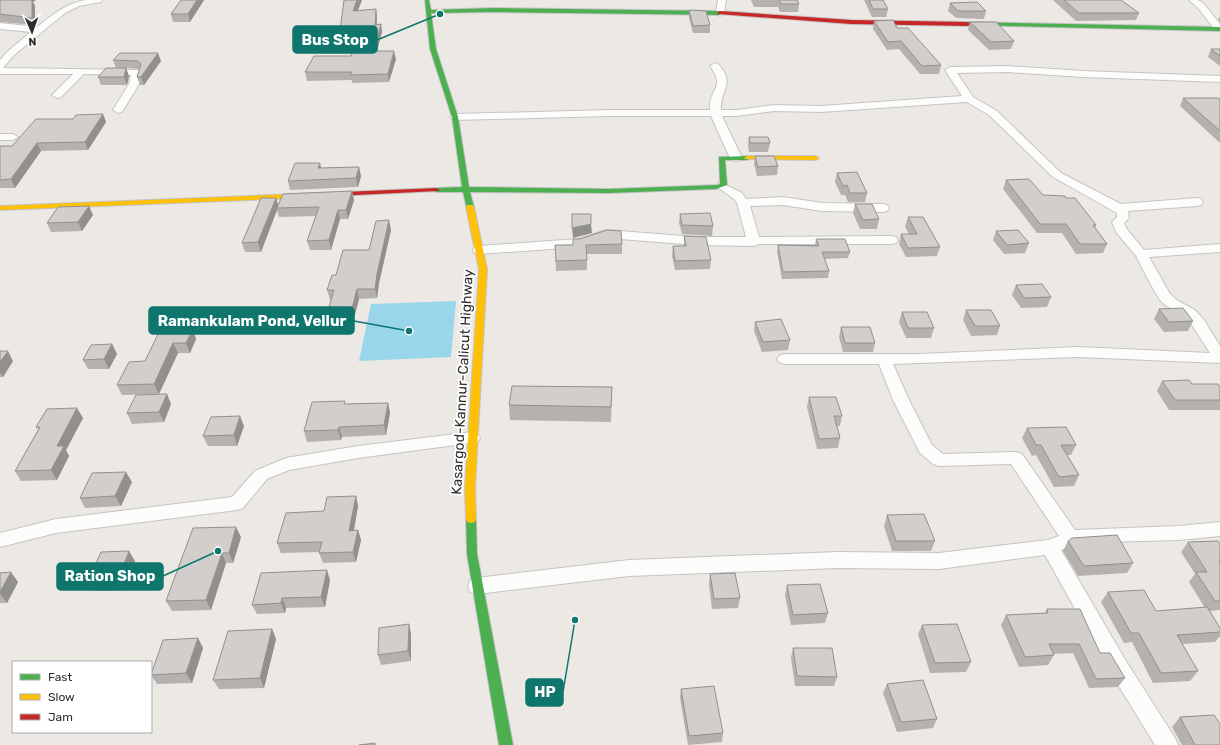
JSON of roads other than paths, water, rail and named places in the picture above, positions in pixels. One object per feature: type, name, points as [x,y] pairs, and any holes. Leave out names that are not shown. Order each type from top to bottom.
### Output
[{"type":"main road","name":"Kasargod-Kannur-Calicut Highway","points":[[427,0],[433,49],[455,117],[466,188],[483,269],[470,487],[472,554],[506,745]]},
{"type":"main road","points":[[428,12],[494,10],[720,13],[865,22],[1220,29]]},
{"type":"main road","points":[[0,208],[466,188],[633,191],[722,186],[724,185],[722,158],[816,158]]},
{"type":"street","points":[[0,66],[10,54],[62,11],[70,7],[98,0]]},
{"type":"street","points":[[720,13],[722,0]]},
{"type":"street","points":[[1193,0],[1202,6],[1220,29]]},
{"type":"street","points":[[0,26],[40,30]]},
{"type":"street","points":[[715,66],[722,76],[722,88],[717,94],[715,113],[723,133],[733,149],[736,158]]},
{"type":"street","points":[[1220,79],[1083,74],[1008,69],[950,70],[969,99],[993,113],[1057,175],[1119,208],[1123,212],[1123,218],[1118,222],[1120,228],[1148,264],[1151,275],[1159,288],[1170,302],[1186,310],[1195,318],[1220,356]]},
{"type":"street","points":[[0,71],[138,72],[134,84],[118,110]]},
{"type":"street","points":[[57,94],[82,71]]},
{"type":"street","points":[[455,117],[610,113],[715,113],[774,108],[821,109],[969,99]]},
{"type":"street","points":[[0,137],[12,137]]},
{"type":"street","points":[[722,186],[738,196],[743,202],[754,242]]},
{"type":"street","points":[[743,202],[783,201],[822,206],[883,208]]},
{"type":"street","points":[[1119,208],[1197,202]]},
{"type":"street","points":[[479,250],[580,243],[606,234],[621,234],[678,240],[754,242],[892,240]]},
{"type":"street","points":[[1141,254],[1220,248]]},
{"type":"street","points":[[784,359],[918,359],[1078,352],[1220,356]]},
{"type":"street","points":[[884,359],[901,400],[926,449],[939,460],[1016,458],[1070,537]]},
{"type":"street","points":[[0,540],[56,526],[237,503],[261,475],[286,464],[358,452],[472,438]]},
{"type":"street","points":[[477,586],[629,568],[838,560],[939,560],[1050,547],[1070,537],[1124,534],[1179,534],[1220,529]]},
{"type":"street","points":[[1050,547],[1105,641],[1119,668],[1167,745]]},
{"type":"water","points":[[456,301],[451,357],[359,361],[371,304]]},
{"type":"place","name":"Bus Stop","points":[[440,14]]},
{"type":"place","name":"Ramankulam Pond, Vellur","points":[[409,331]]},
{"type":"place","name":"Ration Shop","points":[[218,551]]},
{"type":"place","name":"HP","points":[[575,620]]}]
